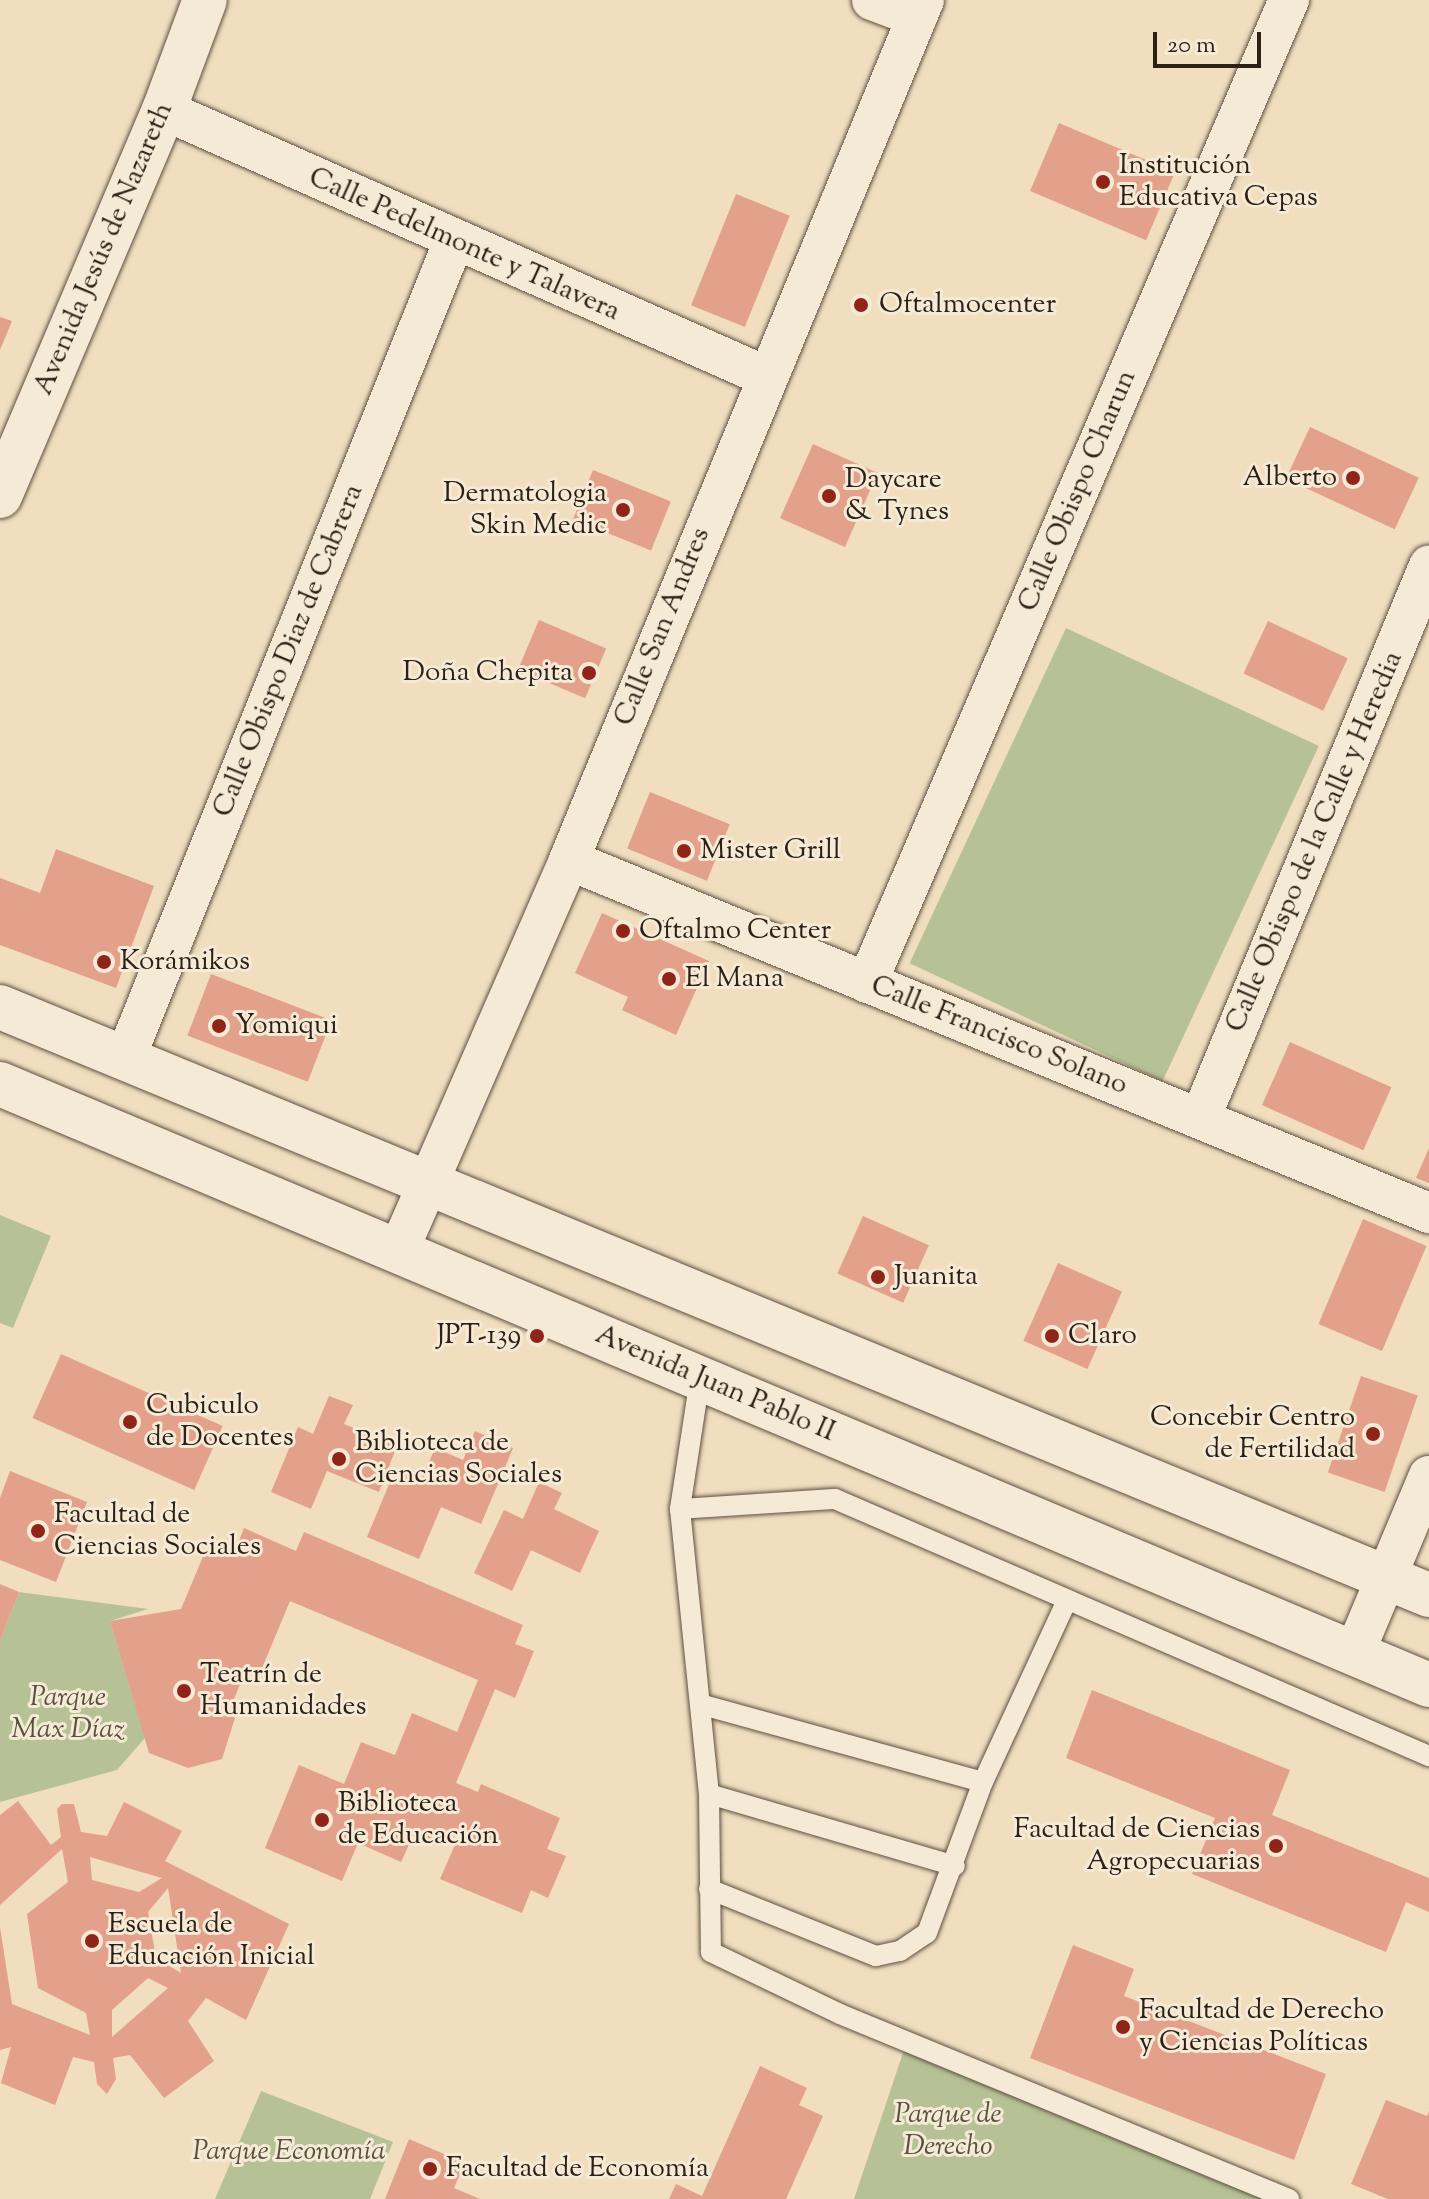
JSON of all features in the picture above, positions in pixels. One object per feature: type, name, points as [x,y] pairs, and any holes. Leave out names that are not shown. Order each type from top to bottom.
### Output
[{"type":"main road","name":"Avenida Jesús de Nazareth","points":[[0,496],[164,110],[205,0]]},
{"type":"main road","points":[[0,1007],[1429,1595]]},
{"type":"main road","name":"Avenida Juan Pablo II","points":[[0,1084],[1429,1685]]},
{"type":"street","points":[[872,0],[920,9]]},
{"type":"street","name":"Calle Obispo Charun","points":[[867,983],[1289,0]]},
{"type":"street","name":"Calle San Andres","points":[[398,1252],[569,860],[765,376],[920,9]]},
{"type":"street","name":"Calle Pedelmonte y Talavera","points":[[164,110],[453,243],[765,376]]},
{"type":"street","name":"Calle Obispo Diaz de Cabrera","points":[[125,1059],[453,243]]},
{"type":"street","name":"Calle Obispo de la Calle y Heredia","points":[[1200,1119],[1429,566]]},
{"type":"street","name":"Calle Francisco Solano","points":[[569,860],[1429,1213]]},
{"type":"street","points":[[1354,1654],[1429,1476]]},
{"type":"lane","points":[[700,1378],[680,1509],[703,1705],[709,1794],[711,1952],[840,2014],[1289,2199]]},
{"type":"lane","points":[[680,1509],[835,1499],[1429,1756]]},
{"type":"lane","points":[[709,1889],[876,1956],[900,1951],[927,1933],[955,1866],[983,1782],[1067,1600]]},
{"type":"lane","points":[[703,1705],[983,1782]]},
{"type":"lane","points":[[709,1794],[955,1866]]},
{"type":"green space","points":[[1066,628],[1319,746],[1162,1081],[910,963]]},
{"type":"green space","points":[[0,1215],[51,1236],[13,1328],[0,1323]]},
{"type":"green space","name":"Parque Max Díaz","points":[[19,1592],[148,1609],[110,1621],[145,1738],[117,1770],[0,1802],[0,1641]]},
{"type":"green space","name":"Parque de Derecho","points":[[907,2041],[1289,2199],[854,2199]]},
{"type":"green space","name":"Parque Economía","points":[[261,2091],[393,2142],[370,2199],[215,2199]]},
{"type":"building","name":"Institución Educativa Cepas","points":[[1059,123],[1175,172],[1146,240],[1030,191]]},
{"type":"building","points":[[736,194],[790,216],[745,327],[691,305]]},
{"type":"building","points":[[0,317],[12,321],[0,350]]},
{"type":"building","name":"Alberto","points":[[1310,427],[1419,478],[1395,529],[1286,479]]},
{"type":"building","name":"Daycare & Tynes","points":[[813,444],[878,473],[845,547],[780,518]]},
{"type":"building","name":"Dermatologia Skin Medic","points":[[593,470],[671,501],[651,551],[573,519]]},
{"type":"building","points":[[539,620],[606,649],[585,698],[518,670]]},
{"type":"building","points":[[1268,621],[1348,658],[1323,711],[1243,674]]},
{"type":"building","points":[[650,792],[730,824],[707,881],[627,849]]},
{"type":"building","points":[[56,849],[154,886],[116,988],[0,945],[0,878],[40,893]]},
{"type":"building","points":[[602,913],[709,961],[676,1035],[622,1010],[628,997],[575,973]]},
{"type":"building","points":[[211,974],[331,1020],[308,1082],[187,1036]]},
{"type":"building","points":[[1290,1042],[1391,1087],[1363,1150],[1262,1105]]},
{"type":"building","points":[[1429,1148],[1429,1183],[1416,1178]]},
{"type":"building","points":[[863,1216],[929,1245],[903,1303],[837,1274]]},
{"type":"building","points":[[1363,1219],[1427,1246],[1382,1351],[1318,1324]]},
{"type":"building","points":[[1058,1263],[1122,1291],[1087,1369],[1023,1341]]},
{"type":"building","name":"Cubiculo de Docentes","points":[[61,1354],[223,1426],[194,1490],[33,1418]]},
{"type":"building","name":"Concebir Centro de Fertilidad","points":[[1361,1376],[1418,1396],[1385,1492],[1328,1472]]},
{"type":"building","name":"Biblioteca de Ciencias Sociales","points":[[329,1396],[353,1405],[344,1424],[397,1446],[379,1492],[327,1471],[311,1509],[271,1492],[298,1427],[313,1434]]},
{"type":"building","points":[[475,1431],[513,1448],[481,1524],[441,1507],[419,1559],[367,1537],[395,1470],[421,1481],[435,1448],[463,1460]]},
{"type":"building","name":"Facultad de Ciencias Sociales","points":[[10,1471],[87,1502],[56,1582],[0,1560],[0,1498]]},
{"type":"building","points":[[539,1482],[562,1493],[554,1509],[599,1531],[580,1573],[531,1550],[512,1591],[474,1573],[504,1510],[523,1519]]},
{"type":"building","points":[[244,1528],[296,1551],[304,1532],[523,1625],[515,1644],[534,1651],[515,1698],[495,1689],[456,1783],[478,1792],[481,1784],[560,1818],[547,1849],[566,1856],[548,1898],[531,1890],[522,1913],[440,1879],[458,1838],[441,1831],[434,1845],[413,1836],[401,1862],[358,1843],[342,1881],[265,1848],[299,1765],[344,1784],[361,1742],[395,1755],[412,1713],[457,1732],[478,1680],[290,1601],[260,1673],[247,1668],[228,1713],[235,1718],[222,1759],[188,1768],[149,1753],[110,1621],[181,1609],[210,1540],[235,1551]]},
{"type":"building","name":"Facultad de Ciencias Sociales","points":[[0,1584],[19,1592],[0,1641]]},
{"type":"building","name":"Facultad de Ciencias Agropecuarias","points":[[1092,1690],[1290,1770],[1272,1815],[1429,1878],[1429,1912],[1406,1902],[1386,1952],[1192,1874],[1215,1818],[1066,1758]]},
{"type":"building","name":"Escuela de Educación Inicial","points":[[18,1801],[51,1845],[61,1837],[57,1809],[62,1804],[74,1804],[81,1832],[107,1836],[124,1802],[182,1831],[165,1861],[289,1924],[246,2020],[206,1998],[188,2021],[214,2061],[164,2098],[130,2055],[113,2058],[116,2079],[107,2094],[97,2084],[94,2062],[73,2057],[55,2105],[1,2083],[11,2047],[0,2050],[0,1927],[12,2004],[90,2035],[86,2013],[38,1988],[27,1914],[68,1882],[62,1849],[0,1905],[0,1815]],"holes":[[[90,1857],[162,1878],[139,1892],[92,1880]],[[168,1888],[181,1973],[156,1958],[148,1912]],[[148,1978],[168,1988],[112,2037],[112,2010]]]},
{"type":"building","name":"Facultad de Derecho y Ciencias Políticas","points":[[1073,1945],[1134,1969],[1124,1996],[1326,2074],[1294,2160],[1030,2058]]},
{"type":"building","points":[[760,2066],[807,2088],[799,2105],[823,2116],[786,2199],[669,2199],[676,2184],[702,2196]]},
{"type":"building","name":"Facultad de Derecho y Ciencias Políticas","points":[[1386,2100],[1427,2116],[1429,2111],[1429,2199],[1388,2199],[1351,2184]]},
{"type":"building","name":"Facultad de Economía","points":[[409,2139],[465,2163],[454,2188],[480,2199],[385,2199]]},
{"type":"place","name":"Institución Educativa Cepas","points":[[1103,182]]},
{"type":"place","name":"Oftalmocenter","points":[[861,305]]},
{"type":"place","name":"Alberto","points":[[1353,478]]},
{"type":"place","name":"Daycare & Tynes","points":[[829,496]]},
{"type":"place","name":"Dermatologia Skin Medic","points":[[623,510]]},
{"type":"place","name":"Doña Chepita","points":[[589,673]]},
{"type":"place","name":"Mister Grill","points":[[684,851]]},
{"type":"place","name":"Oftalmo Center","points":[[623,931]]},
{"type":"place","name":"Korámikos","points":[[104,962]]},
{"type":"place","name":"El Mana","points":[[669,979]]},
{"type":"place","name":"Yomiqui","points":[[219,1026]]},
{"type":"place","name":"Juanita","points":[[878,1277]]},
{"type":"place","name":"JPT-139","points":[[537,1336]]},
{"type":"place","name":"Claro","points":[[1052,1336]]},
{"type":"place","name":"Cubiculo de Docentes","points":[[130,1422]]},
{"type":"place","name":"Concebir Centro de Fertilidad","points":[[1373,1434]]},
{"type":"place","name":"Biblioteca de Ciencias Sociales","points":[[339,1459]]},
{"type":"place","name":"Facultad de Ciencias Sociales","points":[[38,1531]]},
{"type":"place","name":"Teatrín de Humanidades","points":[[184,1691]]},
{"type":"place","name":"Biblioteca de Educación","points":[[322,1820]]},
{"type":"place","name":"Facultad de Ciencias Agropecuarias","points":[[1276,1846]]},
{"type":"place","name":"Escuela de Educación Inicial","points":[[92,1941]]},
{"type":"place","name":"Facultad de Derecho y Ciencias Políticas","points":[[1123,2027]]},
{"type":"place","name":"Facultad de Economía","points":[[430,2169]]}]
